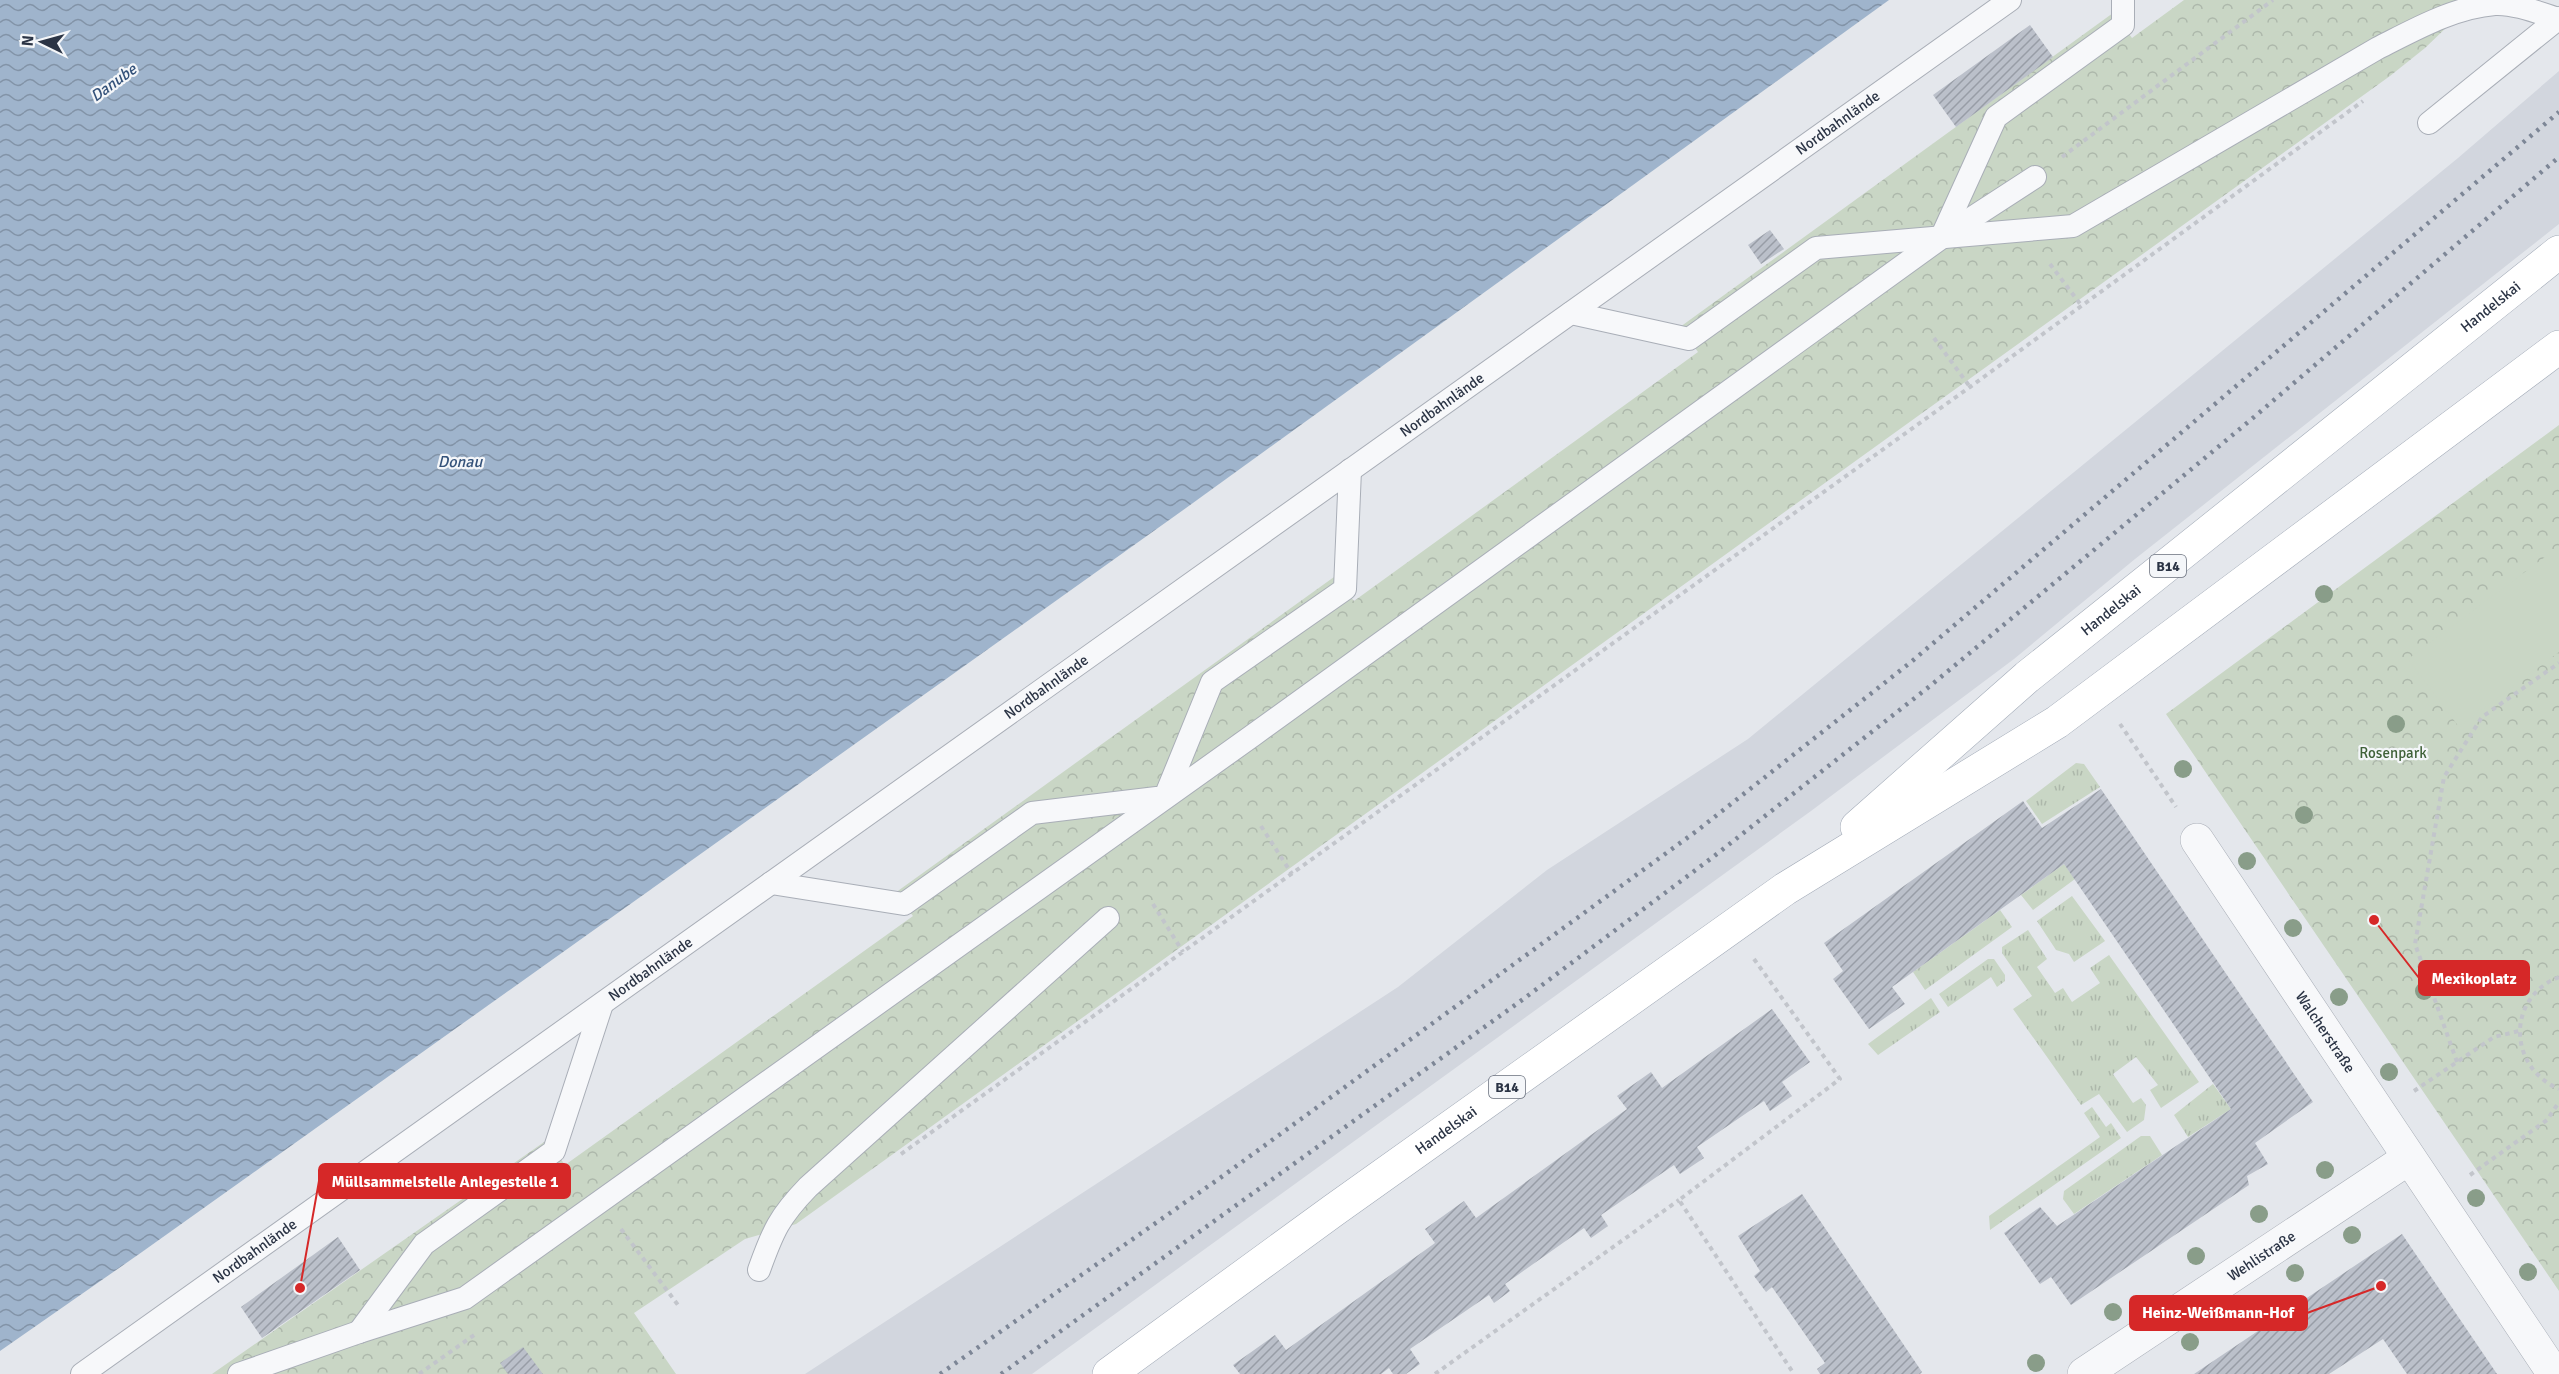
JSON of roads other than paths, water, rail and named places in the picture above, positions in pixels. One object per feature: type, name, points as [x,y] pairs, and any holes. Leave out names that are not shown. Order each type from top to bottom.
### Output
[{"type":"main road","name":"Handelskai","points":[[1785,889],[2027,677],[2559,252]]},
{"type":"main road","name":"Handelskai","points":[[1109,1374],[1785,889],[2056,722],[2559,347]]},
{"type":"street","name":"Walcherstraße","points":[[2197,840],[2554,1374]]},
{"type":"street","name":"Wehlistraße","points":[[2084,1374],[2409,1158]]},
{"type":"lane","name":"Nordbahnlände","points":[[82,1374],[2010,0]]},
{"type":"lane","points":[[1941,238],[1996,117],[2123,25],[2123,0]]},
{"type":"lane","points":[[1571,313],[1689,339],[1816,248],[2073,226],[2378,48],[2430,22],[2496,4],[2522,8],[2558,18]]},
{"type":"lane","points":[[2429,123],[2558,18]]},
{"type":"lane","points":[[238,1374],[465,1298],[1941,238],[2035,177]]},
{"type":"lane","points":[[1165,797],[1212,682],[1345,590],[1350,470]]},
{"type":"lane","points":[[771,883],[904,904],[1032,813],[1165,797]]},
{"type":"lane","points":[[759,1270],[771,1235],[785,1210],[808,1186],[1108,918]]},
{"type":"lane","points":[[359,1332],[424,1244],[554,1151],[602,1004]]},
{"type":"water","name":"Donau","points":[[0,0],[1889,0],[1186,508],[0,1351]]},
{"type":"railway","points":[[940,1374],[1220,1178],[1698,830],[1911,662],[2559,112]]},
{"type":"railway","points":[[1001,1374],[1518,1003],[1713,857],[1930,686],[2247,423],[2559,157]]},
{"type":"place","name":"Mexikoplatz","points":[[2374,920]]},
{"type":"place","name":"Heinz-Weißmann-Hof","points":[[2381,1286]]},
{"type":"place","name":"Müllsammelstelle Anlegestelle 1","points":[[300,1288]]},
{"type":"water label","name":"Danube","points":[[113,82]]},
{"type":"park label","name":"Rosenpark","points":[[2393,753]]}]
